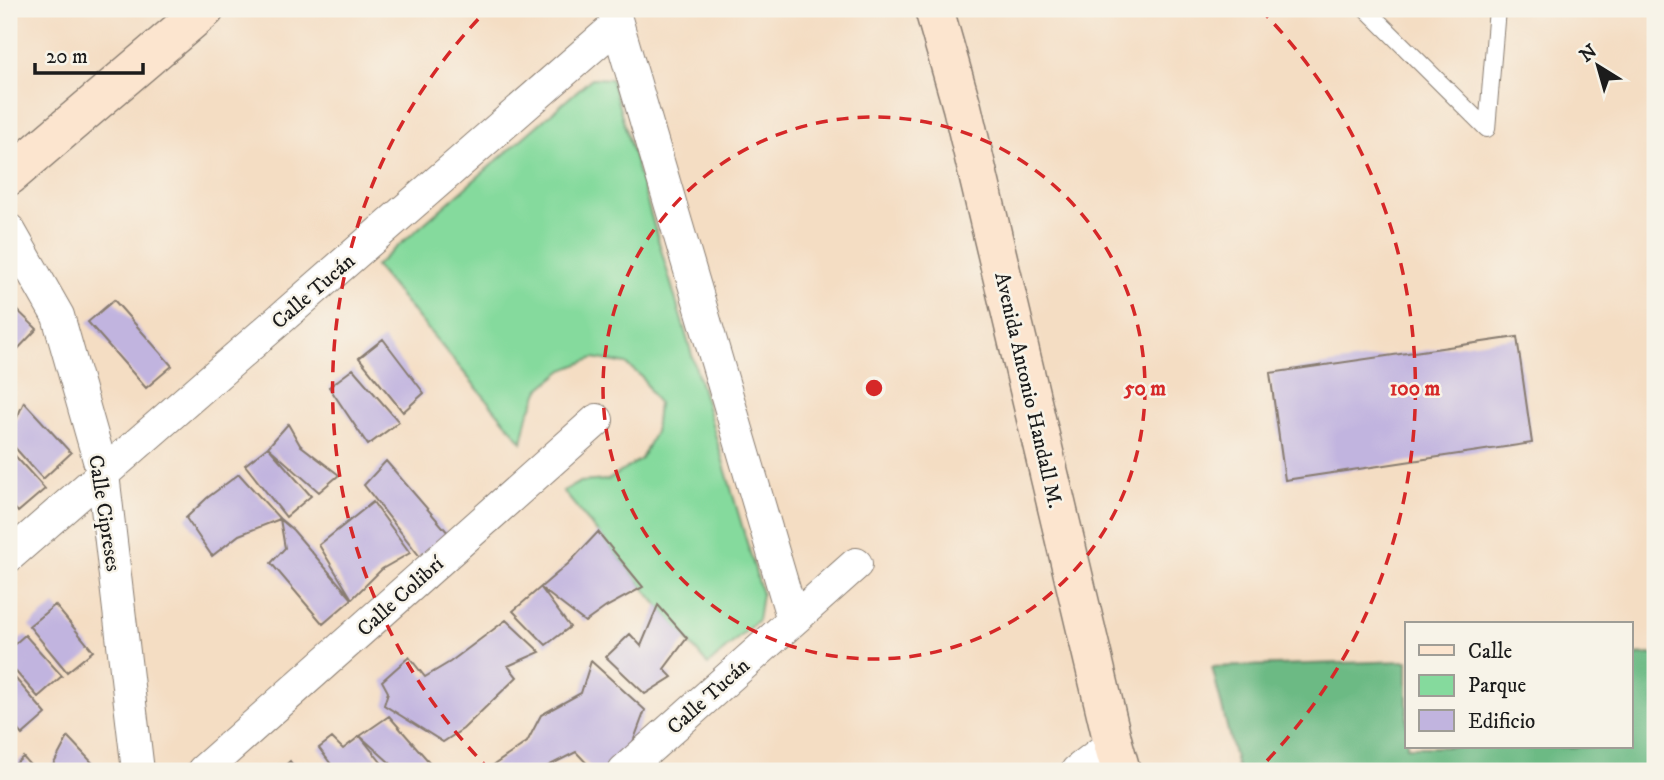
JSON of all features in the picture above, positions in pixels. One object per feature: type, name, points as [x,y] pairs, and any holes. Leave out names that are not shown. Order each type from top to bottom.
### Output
[{"type":"street","points":[[9,176],[205,9]]},
{"type":"street","name":"Avenida Antonio Handall M.","points":[[934,9],[962,107],[1117,757]]},
{"type":"street","name":"Calle Tucán","points":[[9,556],[615,17],[793,620]]},
{"type":"street","name":"Calle Cipreses","points":[[9,230],[58,316],[103,474],[138,771]]},
{"type":"street","name":"Calle Colibrí","points":[[203,771],[597,420]]},
{"type":"street","name":"Calle Tucán","points":[[624,771],[856,564]]},
{"type":"street","points":[[1077,771],[1117,757]]},
{"type":"lane","points":[[1366,9],[1487,129],[1497,9]]},
{"type":"green space","points":[[592,78],[611,79],[762,594],[758,620],[708,665],[563,491],[580,482],[608,480],[641,459],[655,432],[658,404],[642,377],[626,364],[594,358],[563,370],[540,389],[528,415],[522,442],[375,266]]},
{"type":"green space","points":[[1655,654],[1655,771],[1238,771],[1212,667],[1405,661],[1405,748],[1632,748],[1632,655]]},
{"type":"building","points":[[1655,9],[1655,14],[1623,11]]},
{"type":"building","points":[[114,300],[172,366],[146,388],[88,322]]},
{"type":"building","points":[[9,302],[37,329],[12,355],[9,352]]},
{"type":"building","points":[[1517,337],[1532,443],[1285,480],[1270,373]]},
{"type":"building","points":[[383,339],[424,393],[403,412],[359,358]]},
{"type":"building","points":[[353,369],[399,422],[368,445],[329,387]]},
{"type":"building","points":[[24,402],[71,453],[43,479],[9,441],[9,435]]},
{"type":"building","points":[[288,424],[300,445],[339,475],[319,492],[268,447]]},
{"type":"building","points":[[268,447],[311,496],[286,517],[245,465]]},
{"type":"building","points":[[9,449],[45,489],[18,512],[9,502]]},
{"type":"building","points":[[386,461],[449,534],[421,558],[364,485]]},
{"type":"building","points":[[239,474],[280,519],[239,535],[212,556],[186,518]]},
{"type":"building","points":[[373,502],[410,553],[382,569],[352,599],[319,545]]},
{"type":"building","points":[[280,519],[293,530],[352,599],[323,624],[271,563],[285,548]]},
{"type":"building","points":[[598,532],[643,587],[585,622],[541,588],[570,627],[546,645],[513,611],[569,563]]},
{"type":"building","points":[[55,605],[93,651],[67,672],[29,626]]},
{"type":"building","points":[[658,605],[687,638],[664,669],[672,677],[645,694],[606,657],[630,634],[641,646]]},
{"type":"building","points":[[506,620],[540,652],[508,666],[517,677],[463,729],[443,742],[384,705],[388,692],[382,681],[409,657],[425,677],[450,662]]},
{"type":"building","points":[[25,635],[62,676],[38,697],[9,664],[9,649]]},
{"type":"building","points":[[591,661],[645,710],[630,750],[612,771],[594,771],[576,752],[543,771],[485,771],[527,742],[541,715],[581,693]]},
{"type":"building","points":[[9,671],[46,714],[22,735],[9,720]]},
{"type":"building","points":[[389,716],[431,764],[418,771],[399,771],[360,736]]},
{"type":"building","points":[[360,736],[388,771],[336,771],[319,748],[332,738],[343,749]]},
{"type":"building","points":[[68,737],[100,771],[50,771]]},
{"type":"building","points":[[23,757],[35,771],[9,771],[9,770]]},
{"type":"building","points":[[290,761],[297,771],[279,771]]}]
